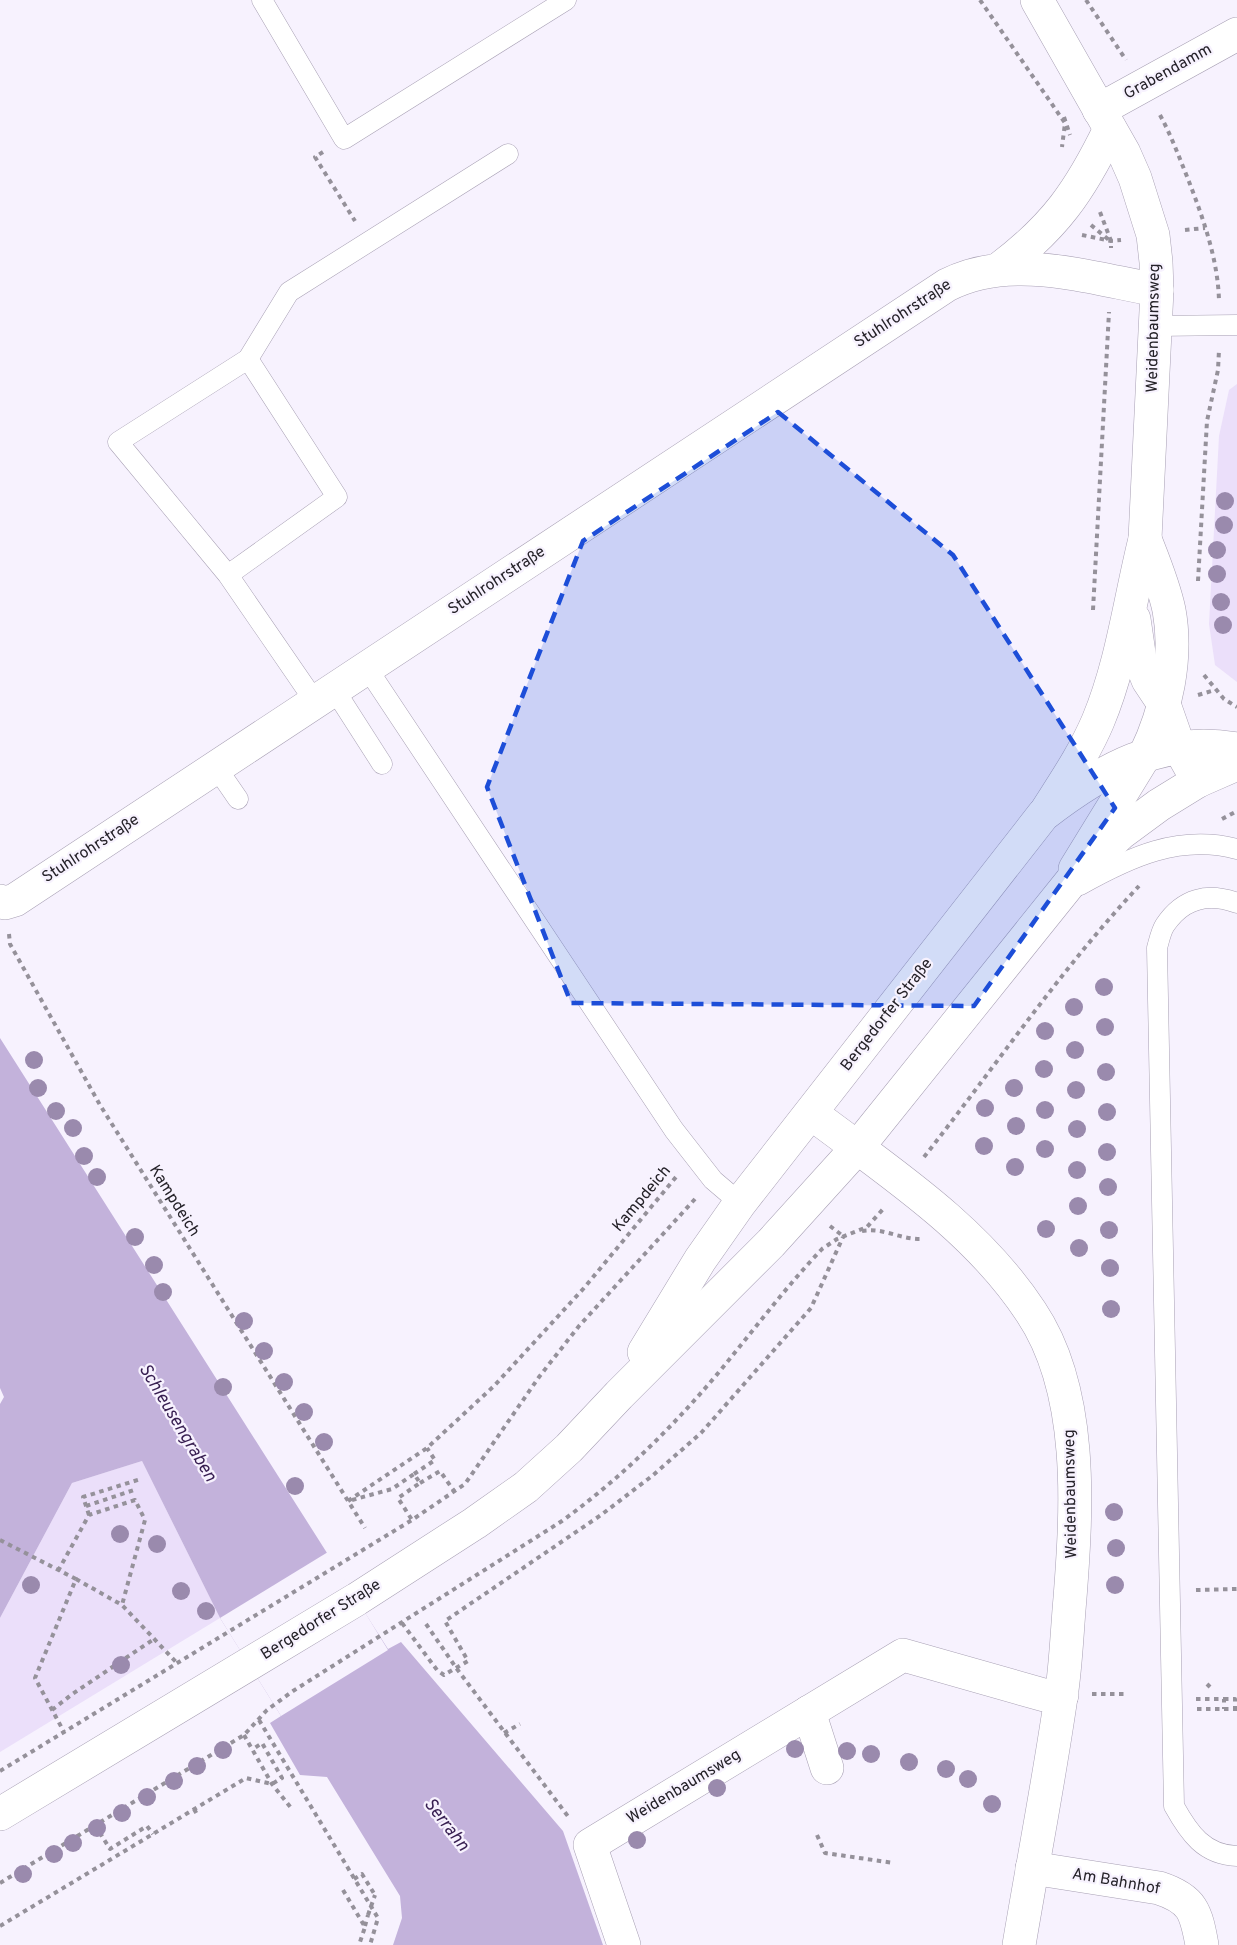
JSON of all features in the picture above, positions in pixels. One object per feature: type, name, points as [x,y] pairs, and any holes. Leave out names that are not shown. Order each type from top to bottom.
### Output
[{"type":"main road","name":"Weidenbaumsweg","points":[[1037,0],[1136,178],[1153,235],[1157,290],[1145,539],[1125,632],[1099,719],[1078,761],[1043,815]]},
{"type":"main road","name":"Grabendamm","points":[[1104,119],[1237,34]]},
{"type":"main road","name":"Stuhlrohrstraße","points":[[999,269],[1047,228],[1087,175],[1104,119]]},
{"type":"main road","name":"Stuhlrohrstraße","points":[[2,902],[15,900],[962,277],[999,269],[1042,270],[1157,290]]},
{"type":"main road","name":"Weidenbaumsweg","points":[[1145,539],[1169,610],[1171,663],[1164,704]]},
{"type":"main road","name":"Weidenbaumsweg","points":[[1135,578],[1136,646],[1148,680],[1164,704],[1179,747],[1198,781]]},
{"type":"main road","points":[[1057,898],[1145,755],[1164,704]]},
{"type":"main road","name":"Bergedorfer Straße","points":[[619,1395],[700,1260],[740,1203],[1043,815],[1097,776],[1145,755],[1179,747],[1212,745],[1237,749]]},
{"type":"main road","name":"Bergedorfer Straße","points":[[0,1814],[357,1599],[467,1529],[526,1487],[569,1448],[771,1243],[857,1148],[1057,898],[1097,854],[1159,805],[1198,781],[1237,764]]},
{"type":"main road","name":"Weidenbaumsweg","points":[[811,1113],[970,1238],[1006,1276],[1032,1313],[1054,1356],[1069,1422],[1074,1489],[1073,1554],[1062,1695],[1019,1945]]},
{"type":"main road","name":"Weidenbaumsweg","points":[[590,1845],[808,1712],[900,1650],[1044,1695],[1062,1695]]},
{"type":"main road","points":[[808,1712],[827,1768]]},
{"type":"main road","points":[[590,1845],[624,1945]]},
{"type":"main road","name":"Am Bahnhof","points":[[1032,1868],[1159,1888],[1177,1894],[1193,1909],[1202,1945]]},
{"type":"lane","points":[[262,0],[344,139],[566,0]]},
{"type":"lane","points":[[382,764],[118,442],[248,358],[289,292],[508,154]]},
{"type":"lane","points":[[1155,326],[1228,325]]},
{"type":"lane","points":[[228,575],[337,497],[248,358]]},
{"type":"lane","points":[[367,668],[674,1130],[713,1180],[740,1203]]},
{"type":"lane","points":[[216,767],[238,799]]},
{"type":"lane","points":[[1057,898],[1121,863],[1159,848],[1218,844],[1237,849]]},
{"type":"lane","points":[[1237,903],[1221,897],[1201,898],[1180,908],[1164,926],[1157,948],[1174,1806],[1195,1838],[1206,1847],[1219,1854],[1237,1856]]},
{"type":"path","points":[[980,0],[1065,123]]},
{"type":"path","points":[[1060,104],[1065,123],[1111,241],[1111,282],[1093,622]]},
{"type":"path","points":[[344,139],[315,157],[368,242]]},
{"type":"path","points":[[1198,586],[1207,421],[1228,325],[1205,228]]},
{"type":"path","points":[[1203,672],[1215,690],[1237,708]]},
{"type":"path","points":[[0,1882],[244,1735],[293,1691],[562,1521],[629,1468],[710,1382],[815,1257],[829,1244],[871,1224],[1118,908],[1143,882]]},
{"type":"path","name":"Kampdeich","points":[[2,902],[10,944],[100,1105],[365,1528]]},
{"type":"path","name":"Kampdeich","points":[[348,1501],[427,1448],[494,1386],[576,1296],[694,1156]]},
{"type":"path","points":[[0,1771],[412,1520],[465,1484],[539,1377],[579,1326],[713,1180]]},
{"type":"path","points":[[829,1225],[844,1237]]},
{"type":"path","points":[[402,1623],[437,1670],[444,1675],[468,1661],[445,1621],[601,1515],[652,1476],[701,1433],[811,1308],[844,1237],[856,1232],[874,1230],[895,1234],[909,1240]]},
{"type":"path","points":[[348,1501],[392,1489],[435,1460],[427,1448]]},
{"type":"path","points":[[412,1520],[398,1498],[440,1470],[454,1491]]},
{"type":"path","points":[[414,1474],[420,1483]]},
{"type":"path","points":[[89,1515],[83,1497],[141,1479]]},
{"type":"path","points":[[86,1506],[137,1489]]},
{"type":"path","points":[[58,1570],[89,1515],[135,1500],[145,1520],[122,1605]]},
{"type":"path","points":[[0,1540],[122,1605],[177,1663]]},
{"type":"path","points":[[64,1732],[35,1678],[76,1579]]},
{"type":"path","points":[[1170,1590],[1237,1589]]},
{"type":"path","points":[[426,1624],[504,1733],[590,1845]]},
{"type":"path","points":[[52,1710],[154,1639]]},
{"type":"path","points":[[1172,1708],[1224,1709],[1236,1709],[1235,1699],[1223,1699],[1224,1709]]},
{"type":"path","points":[[259,1720],[378,1918],[370,1945]]},
{"type":"path","points":[[504,1733],[520,1724]]},
{"type":"path","points":[[244,1735],[272,1784],[292,1809]]},
{"type":"path","points":[[0,1926],[246,1778],[272,1784],[282,1779],[262,1743],[252,1749]]},
{"type":"path","points":[[194,1809],[198,1816]]},
{"type":"path","points":[[95,1825],[110,1849],[147,1826],[153,1834]]},
{"type":"path","points":[[817,1835],[825,1853],[894,1863]]},
{"type":"path","points":[[354,1879],[362,1874],[375,1895],[359,1945]]},
{"type":"path","points":[[342,1890],[364,1926]]},
{"type":"highlighted area","points":[[778,412],[953,555],[1115,808],[974,1006],[571,1003],[487,787],[583,541]]},
{"type":"shaded area","points":[[1237,384],[1237,682],[1215,665],[1209,624],[1219,436],[1229,390]]},
{"type":"shaded area","points":[[142,1461],[220,1618],[0,1752],[0,1618],[72,1483]]},
{"type":"water","points":[[0,1038],[388,1649],[401,1642],[563,1831],[603,1945],[393,1945],[402,1918],[400,1896],[327,1777],[300,1775],[270,1723],[281,1716],[220,1618],[142,1461],[72,1483],[0,1618],[0,1404],[4,1397],[0,1388]]},
{"type":"pier","points":[[328,1552],[388,1650],[281,1716],[220,1618]]},
{"type":"water label","name":"Schleusengraben","points":[[177,1423]]},
{"type":"water label","name":"Serrahn","points":[[446,1825]]}]
